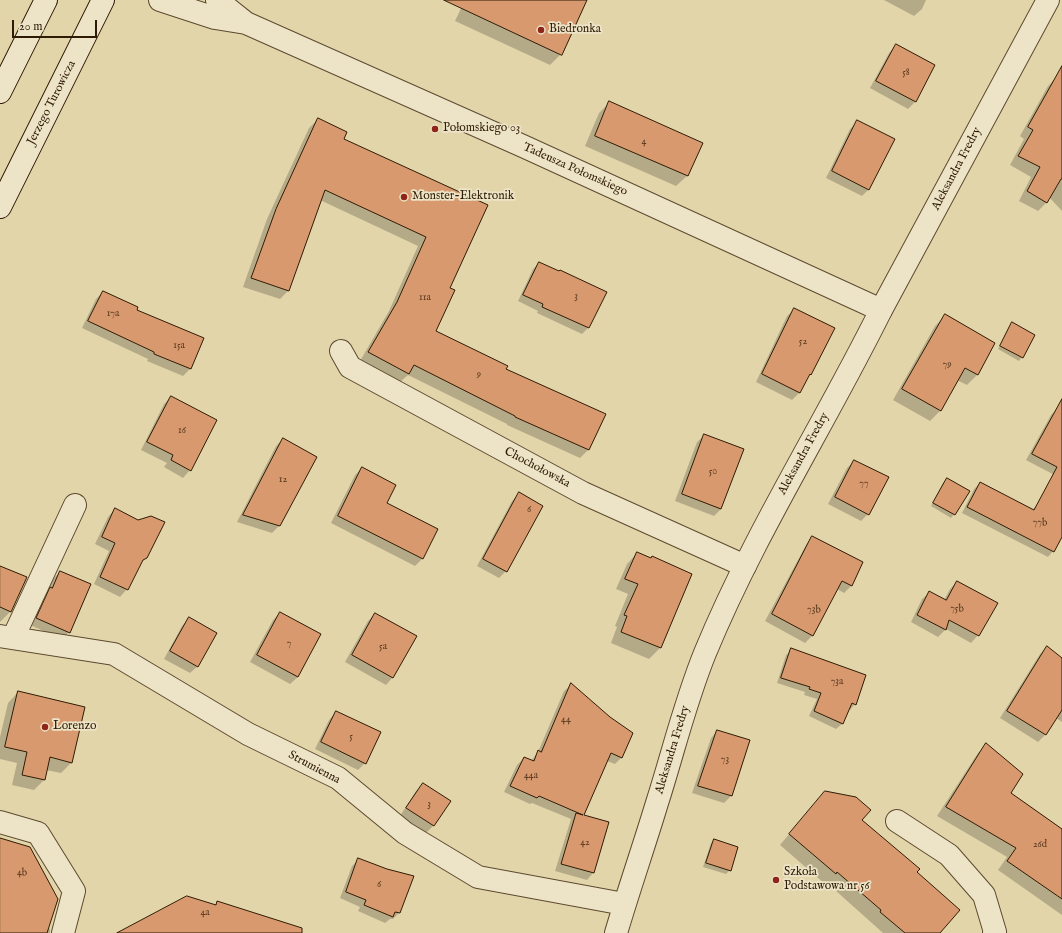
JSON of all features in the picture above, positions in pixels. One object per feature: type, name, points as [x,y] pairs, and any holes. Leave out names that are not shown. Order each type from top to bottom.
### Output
[{"type":"street","points":[[0,92],[46,0]]},
{"type":"street","name":"Jerzego Turowicza","points":[[0,207],[103,0]]},
{"type":"street","name":"Tadeusza Połomskiego","points":[[160,0],[215,18],[246,24],[553,160],[881,310]]},
{"type":"street","name":"Tadeusza Połomskiego","points":[[217,0],[246,24]]},
{"type":"street","name":"Aleksandra Fredry","points":[[616,933],[705,653],[745,566],[782,494],[860,353],[881,310],[1048,0]]},
{"type":"street","name":"Chochołowska","points":[[341,351],[350,367],[583,493],[745,566]]},
{"type":"street","points":[[7,637],[75,505]]},
{"type":"street","name":"Strumienna","points":[[7,637],[114,654],[248,734],[338,778],[405,833],[478,877],[624,904]]},
{"type":"street","points":[[897,821],[949,855],[984,895],[995,932],[994,933]]},
{"type":"street","points":[[0,822],[38,833],[74,891],[63,933]]},
{"type":"building","name":"Biedronka","points":[[444,0],[587,0],[562,55]]},
{"type":"building","points":[[896,44],[935,65],[916,102],[876,81]]},
{"type":"building","points":[[1062,66],[1062,179],[1047,203],[1027,191],[1040,167],[1018,156],[1033,130],[1028,127]]},
{"type":"building","points":[[609,101],[703,143],[688,176],[595,136]]},
{"type":"building","points":[[318,118],[347,132],[344,139],[488,205],[450,288],[455,290],[436,331],[508,366],[506,369],[606,414],[589,450],[515,417],[414,365],[409,374],[368,352],[397,302],[426,237],[325,190],[289,291],[251,278],[276,209]]},
{"type":"building","points":[[857,120],[895,139],[869,190],[832,171]]},
{"type":"building","points":[[539,262],[607,292],[589,328],[542,307],[543,304],[523,295]]},
{"type":"building","points":[[103,291],[138,307],[137,310],[204,338],[191,369],[154,354],[154,352],[88,321]]},
{"type":"building","points":[[794,308],[835,328],[800,393],[762,374]]},
{"type":"building","points":[[945,314],[995,343],[978,375],[965,368],[941,411],[902,389]]},
{"type":"building","points":[[1012,322],[1035,335],[1023,358],[1000,346]]},
{"type":"building","points":[[171,396],[217,420],[191,471],[171,460],[173,455],[147,442]]},
{"type":"building","points":[[1062,399],[1062,537],[1054,552],[967,507],[980,482],[1034,510],[1057,467],[1032,454]]},
{"type":"building","points":[[704,434],[744,449],[721,509],[682,494]]},
{"type":"building","points":[[283,438],[317,457],[280,526],[243,515]]},
{"type":"building","points":[[854,460],[889,477],[869,515],[835,497]]},
{"type":"building","points":[[362,467],[396,485],[387,503],[438,529],[423,559],[338,516]]},
{"type":"building","points":[[947,478],[970,491],[955,515],[933,503]]},
{"type":"building","points":[[519,492],[543,506],[507,572],[483,559]]},
{"type":"building","points":[[115,508],[138,520],[151,516],[165,522],[147,558],[143,560],[128,590],[100,577],[115,543],[102,537]]},
{"type":"building","points":[[812,536],[863,562],[852,586],[842,581],[813,636],[772,614]]},
{"type":"building","points":[[637,552],[651,558],[652,556],[692,574],[661,648],[621,632],[627,616],[624,615],[638,584],[625,579]]},
{"type":"building","points":[[0,566],[27,577],[11,612],[0,607]]},
{"type":"building","points":[[60,571],[91,584],[70,633],[36,618],[50,587],[52,588]]},
{"type":"building","points":[[957,581],[998,603],[979,636],[949,620],[946,630],[917,615],[929,591],[946,600]]},
{"type":"building","points":[[280,612],[321,634],[298,677],[257,655]]},
{"type":"building","points":[[375,613],[417,636],[393,678],[352,655]]},
{"type":"building","points":[[189,617],[217,633],[198,667],[170,651]]},
{"type":"building","points":[[1047,646],[1062,658],[1062,710],[1046,735],[1007,711]]},
{"type":"building","points":[[791,648],[866,675],[856,705],[852,703],[843,724],[814,711],[821,693],[809,689],[810,687],[781,678]]},
{"type":"building","points":[[571,683],[610,717],[633,733],[622,758],[611,753],[584,815],[609,822],[594,873],[561,864],[576,813],[583,815],[539,796],[537,798],[510,786],[524,757],[534,761],[538,750],[541,752]]},
{"type":"building","name":"Lorenzo","points":[[18,691],[85,707],[72,763],[50,757],[45,780],[22,775],[27,752],[5,747]]},
{"type":"building","points":[[336,711],[381,732],[366,764],[321,742]]},
{"type":"building","points":[[717,730],[750,740],[732,796],[698,786]]},
{"type":"building","points":[[986,743],[1023,774],[1011,793],[1062,829],[1062,899],[1007,861],[1016,848],[946,807]]},
{"type":"building","points":[[423,783],[451,801],[434,826],[406,808]]},
{"type":"building","points":[[825,791],[856,797],[871,810],[862,820],[920,869],[917,872],[960,910],[940,933],[905,933],[837,872],[836,874],[789,834]]},
{"type":"building","points":[[0,838],[30,847],[58,899],[47,933],[0,933]]},
{"type":"building","points":[[714,839],[738,847],[731,871],[706,863]]},
{"type":"building","points":[[358,858],[387,869],[414,876],[400,913],[395,912],[393,917],[364,905],[366,900],[346,892]]},
{"type":"building","points":[[187,896],[216,905],[217,901],[302,928],[302,933],[117,933]]},
{"type":"place","name":"Biedronka","points":[[541,30]]},
{"type":"place","name":"Połomskiego 03","points":[[435,129]]},
{"type":"place","name":"Monster-Elektronik","points":[[404,197]]},
{"type":"place","name":"Lorenzo","points":[[45,727]]},
{"type":"place","name":"Szkoła Podstawowa nr 56","points":[[776,880]]}]
